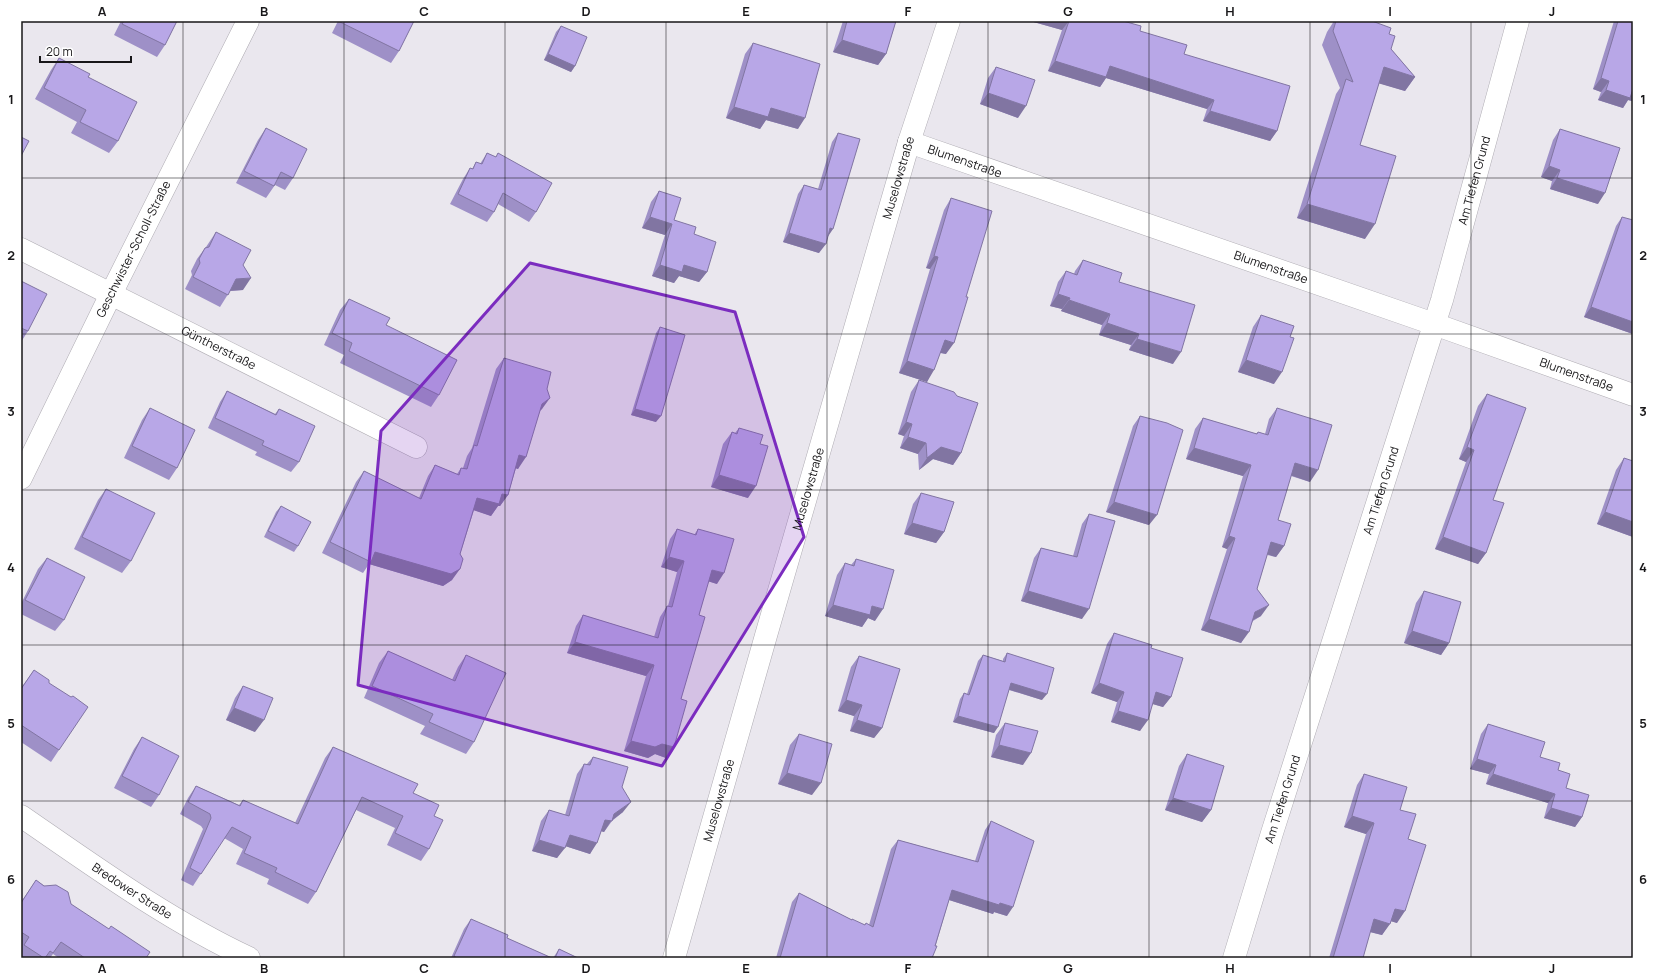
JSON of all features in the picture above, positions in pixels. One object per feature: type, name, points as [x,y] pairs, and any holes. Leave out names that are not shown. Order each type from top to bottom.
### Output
[{"type":"street","name":"Geschwister-Scholl-Straße","points":[[21,478],[111,294],[248,21]]},
{"type":"street","name":"Muselowstraße","points":[[674,958],[771,616],[909,142],[949,21]]},
{"type":"street","name":"Am Tiefen Grund","points":[[1234,958],[1272,833],[1444,292],[1518,21]]},
{"type":"street","name":"Blumenstraße","points":[[909,142],[1434,324],[1633,395]]},
{"type":"street","name":"Güntherstraße","points":[[21,249],[416,447]]},
{"type":"street","name":"Bredower Straße","points":[[21,816],[152,906],[217,943],[249,958]]},
{"type":"highlighted area","points":[[530,263],[735,312],[804,537],[662,766],[358,685],[381,431]]},
{"type":"building","points":[[124,21],[177,21],[165,45],[122,24]]},
{"type":"building","points":[[340,21],[414,21],[399,51]]},
{"type":"building","points":[[847,21],[896,21],[886,54],[842,40]]},
{"type":"building","points":[[1069,21],[1123,21],[1141,26],[1140,31],[1187,45],[1184,54],[1290,86],[1277,131],[1210,111],[1214,100],[1110,66],[1106,77],[1055,61]]},
{"type":"building","points":[[1336,21],[1372,21],[1391,28],[1389,34],[1395,36],[1391,49],[1415,77],[1384,67],[1360,145],[1396,156],[1375,224],[1307,204],[1346,79],[1353,82],[1333,31]]},
{"type":"building","points":[[1618,21],[1633,21],[1633,89],[1630,98],[1606,90],[1609,81],[1601,78]]},
{"type":"building","points":[[561,26],[587,37],[575,66],[548,54]]},
{"type":"building","points":[[753,43],[820,64],[805,118],[771,108],[768,117],[734,107]]},
{"type":"building","points":[[59,58],[90,74],[88,77],[137,102],[118,141],[80,122],[86,110],[44,88]]},
{"type":"building","points":[[996,67],[1035,80],[1026,106],[988,93]]},
{"type":"building","points":[[266,128],[307,149],[293,178],[281,172],[274,186],[244,171]]},
{"type":"building","points":[[1560,129],[1620,148],[1605,193],[1557,178],[1560,170],[1549,166]]},
{"type":"building","points":[[838,133],[860,139],[833,229],[830,228],[826,244],[789,233],[804,185],[821,190]]},
{"type":"building","points":[[21,137],[29,141],[21,156]]},
{"type":"building","points":[[487,153],[496,157],[498,153],[552,183],[536,212],[503,193],[494,212],[458,194],[470,168],[473,169],[476,162],[482,164]]},
{"type":"building","points":[[659,191],[681,198],[674,220],[696,227],[694,234],[716,242],[707,272],[684,265],[682,272],[660,265],[672,224],[650,217]]},
{"type":"building","points":[[951,198],[992,211],[954,343],[945,340],[934,370],[907,361],[938,257],[934,256]]},
{"type":"building","points":[[1622,217],[1633,220],[1633,322],[1591,307]]},
{"type":"building","points":[[216,232],[251,250],[243,265],[251,278],[236,279],[228,295],[193,277],[200,263],[199,259],[205,248],[209,247]]},
{"type":"building","points":[[1083,260],[1122,273],[1119,282],[1195,305],[1181,352],[1137,339],[1139,334],[1107,323],[1110,314],[1069,300],[1070,298],[1058,294],[1066,271],[1077,275]]},
{"type":"building","points":[[21,281],[47,294],[28,331],[21,328]]},
{"type":"building","points":[[349,299],[390,318],[386,325],[457,360],[439,395],[349,351],[352,343],[332,333]]},
{"type":"building","points":[[1261,315],[1294,326],[1290,337],[1294,338],[1282,372],[1246,360]]},
{"type":"building","points":[[660,327],[685,335],[661,416],[635,409]]},
{"type":"building","points":[[504,358],[551,372],[547,389],[550,398],[542,404],[526,457],[519,455],[508,495],[502,494],[499,504],[477,498],[460,554],[463,559],[460,569],[451,574],[375,552],[371,562],[330,542],[364,471],[421,499],[435,465],[459,475],[461,468],[467,469],[474,445],[477,446]]},
{"type":"building","points":[[919,380],[954,392],[957,396],[978,403],[961,453],[941,447],[927,458],[926,443],[908,437],[912,424],[906,422]]},
{"type":"building","points":[[227,391],[276,415],[279,409],[315,426],[299,462],[262,445],[264,441],[215,418]]},
{"type":"building","points":[[1487,394],[1526,408],[1493,500],[1504,503],[1486,553],[1443,537],[1474,450],[1467,447]]},
{"type":"building","points":[[150,408],[195,430],[177,468],[132,446]]},
{"type":"building","points":[[1277,408],[1332,425],[1318,470],[1295,463],[1278,520],[1291,524],[1284,546],[1271,542],[1257,589],[1269,605],[1255,612],[1249,632],[1209,619],[1235,538],[1229,536],[1251,465],[1194,448],[1203,418],[1257,434],[1258,432],[1268,435]]},
{"type":"building","points":[[1140,416],[1167,423],[1183,430],[1157,515],[1114,502]]},
{"type":"building","points":[[739,428],[763,435],[760,444],[768,446],[756,486],[719,475],[732,432],[737,434]]},
{"type":"building","points":[[1624,458],[1633,461],[1633,522],[1605,512]]},
{"type":"building","points":[[106,489],[155,513],[131,561],[82,537]]},
{"type":"building","points":[[921,493],[954,502],[944,532],[912,523]]},
{"type":"building","points":[[281,506],[311,522],[298,546],[268,531]]},
{"type":"building","points":[[1089,514],[1115,521],[1089,609],[1028,591],[1041,548],[1077,557]]},
{"type":"building","points":[[677,529],[696,535],[698,529],[734,539],[724,573],[712,570],[699,615],[705,617],[681,699],[687,701],[674,747],[662,744],[655,747],[631,741],[654,665],[575,642],[583,615],[658,638],[667,606],[672,607],[684,561],[669,557]]},
{"type":"building","points":[[47,558],[85,577],[64,620],[25,600]]},
{"type":"building","points":[[856,559],[894,570],[883,609],[872,606],[870,615],[833,605],[845,563],[854,566]]},
{"type":"building","points":[[1424,591],[1461,602],[1449,643],[1412,631]]},
{"type":"building","points":[[1114,633],[1152,645],[1151,648],[1183,658],[1171,697],[1156,692],[1148,720],[1118,711],[1124,692],[1099,683]]},
{"type":"building","points":[[388,651],[455,681],[466,655],[506,673],[474,742],[429,722],[433,714],[372,686]]},
{"type":"building","points":[[1007,653],[1054,668],[1047,694],[1011,683],[998,727],[958,716],[964,693],[969,695],[983,655],[1005,662]]},
{"type":"building","points":[[859,656],[900,669],[882,728],[857,720],[862,705],[846,700]]},
{"type":"building","points":[[34,670],[49,680],[49,683],[71,697],[73,696],[88,707],[59,750],[21,725],[21,689]]},
{"type":"building","points":[[243,686],[273,698],[264,720],[234,708]]},
{"type":"building","points":[[1005,723],[1038,731],[1031,753],[999,745]]},
{"type":"building","points":[[1488,724],[1545,742],[1540,757],[1560,763],[1558,770],[1570,774],[1566,788],[1589,795],[1582,817],[1551,808],[1555,794],[1493,774],[1496,765],[1477,759]]},
{"type":"building","points":[[799,734],[832,744],[821,783],[787,773]]},
{"type":"building","points":[[142,737],[179,756],[159,795],[122,776]]},
{"type":"building","points":[[333,747],[418,784],[413,793],[439,805],[434,816],[443,820],[429,849],[395,833],[403,816],[362,797],[316,892],[275,872],[277,868],[244,853],[251,837],[232,827],[201,874],[190,868],[211,818],[210,814],[188,802],[196,786],[240,806],[243,800],[298,824]]},
{"type":"building","points":[[1187,754],[1224,766],[1211,810],[1173,798]]},
{"type":"building","points":[[593,757],[628,767],[622,787],[631,802],[614,814],[612,821],[605,820],[597,843],[570,835],[565,848],[539,840],[549,810],[569,816],[584,764],[590,765]]},
{"type":"building","points":[[1364,774],[1407,787],[1400,810],[1416,814],[1408,839],[1426,845],[1405,911],[1395,909],[1390,924],[1374,919],[1363,958],[1333,958],[1374,823],[1352,816]]},
{"type":"building","points":[[991,821],[1034,841],[1013,907],[1000,903],[999,905],[952,890],[935,946],[937,946],[932,958],[780,958],[799,893],[852,920],[865,925],[866,923],[873,927],[898,840],[978,862]]},
{"type":"building","points":[[36,880],[44,886],[56,885],[68,892],[71,904],[109,929],[111,926],[150,952],[146,958],[85,958],[61,942],[53,953],[50,951],[44,958],[24,945],[29,937],[21,932],[21,903]]},
{"type":"building","points":[[471,919],[508,935],[507,938],[552,958],[457,958],[454,956]]},
{"type":"building","points":[[559,949],[578,958],[555,958]]}]
